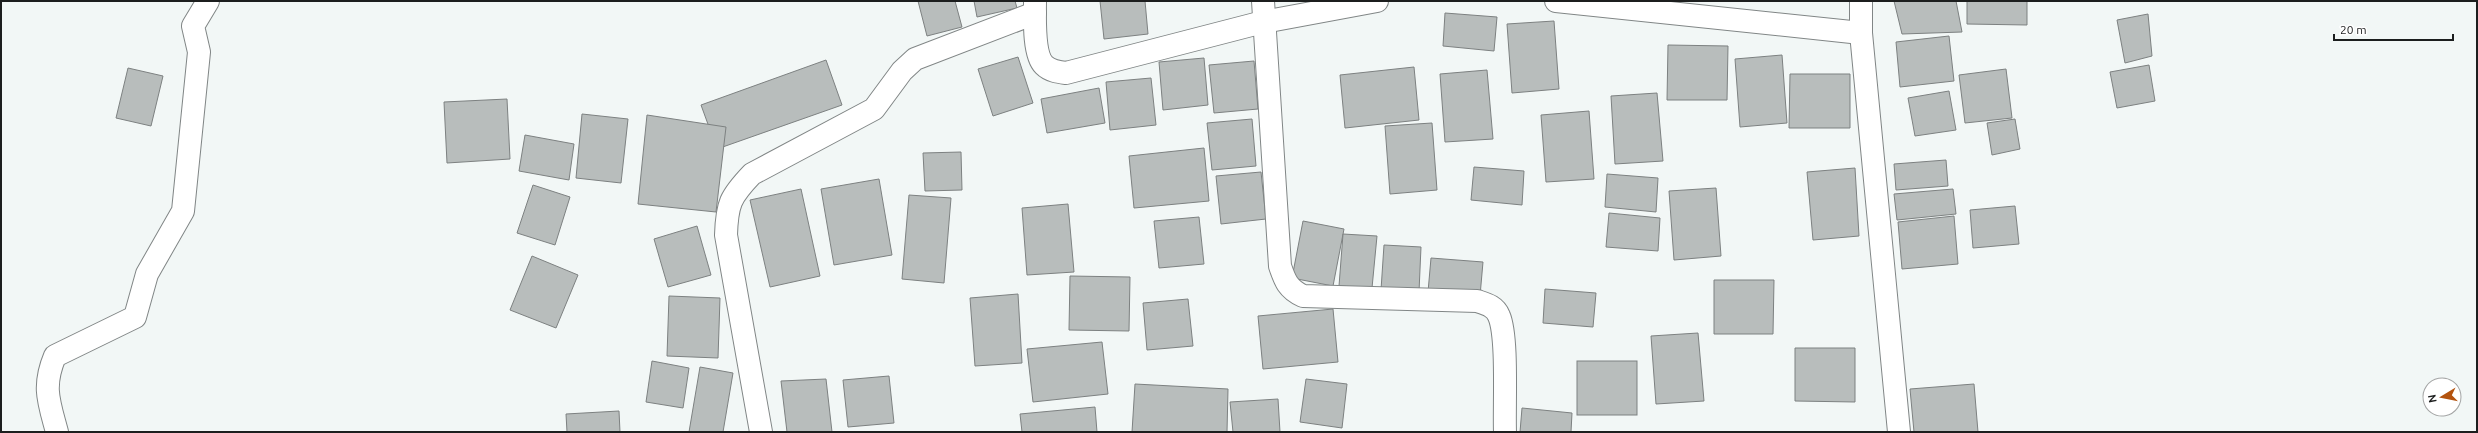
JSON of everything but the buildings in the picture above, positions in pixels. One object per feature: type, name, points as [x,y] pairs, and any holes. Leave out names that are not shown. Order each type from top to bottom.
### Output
[{"type":"street","points":[[57,432],[48,396],[47,374],[55,356],[135,318],[147,274],[183,211],[199,52],[193,26],[208,1]]},
{"type":"street","points":[[761,432],[726,235],[727,208],[738,189],[752,174],[874,109],[902,71],[916,59],[1035,7],[1037,51],[1043,64],[1054,71],[1066,73],[1263,12],[1377,1]]},
{"type":"street","points":[[1556,1],[1861,33]]},
{"type":"street","points":[[1861,1],[1861,33],[1900,432]]},
{"type":"street","points":[[1263,12],[1280,266],[1284,280],[1292,291],[1303,296],[1477,301],[1490,305],[1498,315],[1503,331],[1504,432]]}]
